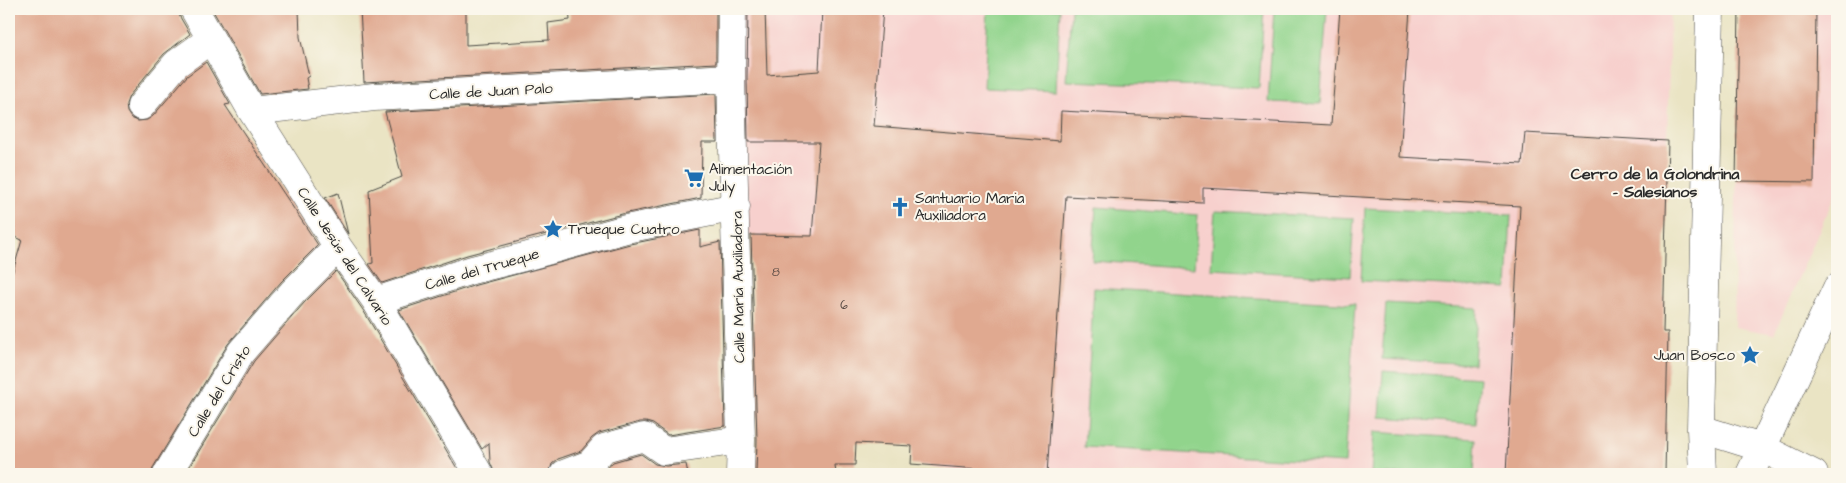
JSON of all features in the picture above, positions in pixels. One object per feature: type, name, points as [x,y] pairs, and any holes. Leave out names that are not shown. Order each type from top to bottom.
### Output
[{"type":"street","name":"Calle Jesús del Calvario","points":[[194,9],[252,111],[338,247],[376,302],[479,474]]},
{"type":"street","name":"Calle María Auxiliadora","points":[[732,9],[731,78],[742,440],[740,474]]},
{"type":"street","points":[[1703,474],[1701,429],[1710,9]]},
{"type":"street","points":[[141,106],[176,64],[211,39]]},
{"type":"street","name":"Calle de Juan Palo","points":[[252,111],[374,98],[731,78]]},
{"type":"street","name":"Calle del Trueque","points":[[376,302],[472,270],[626,229],[736,207]]},
{"type":"street","name":"Calle del Cristo","points":[[167,474],[241,352],[293,292],[338,247]]},
{"type":"street","points":[[1750,474],[1837,288]]},
{"type":"street","points":[[1701,429],[1762,448],[1814,474]]},
{"type":"street","points":[[564,474],[590,464],[604,448],[644,437],[664,451],[742,440]]},
{"type":"shaded area","points":[[737,9],[1670,9],[1663,332],[1668,332],[1665,474],[985,474],[911,464],[923,265],[775,236],[746,235]]},
{"type":"shaded area","points":[[1739,9],[1837,9],[1837,190],[1774,334],[1734,327]]},
{"type":"green space","points":[[988,9],[1060,9],[1056,91],[984,88]]},
{"type":"green space","points":[[1071,9],[1264,9],[1259,88],[1066,81]]},
{"type":"green space","points":[[1274,9],[1327,9],[1320,104],[1268,102]]},
{"type":"green space","points":[[1096,207],[1198,215],[1194,268],[1092,261]]},
{"type":"green space","points":[[1365,208],[1511,215],[1507,288],[1361,281]]},
{"type":"green space","points":[[1215,211],[1354,218],[1350,277],[1211,269]]},
{"type":"green space","points":[[1094,288],[1355,304],[1345,463],[1084,447]]},
{"type":"green space","points":[[1386,303],[1477,308],[1474,364],[1382,359]]},
{"type":"green space","points":[[1383,371],[1480,378],[1476,424],[1380,417]]},
{"type":"green space","points":[[1374,432],[1476,439],[1474,474],[1371,474]]},
{"type":"building","points":[[9,9],[178,9],[180,17],[190,34],[164,54],[129,96],[126,104],[127,112],[131,118],[138,121],[147,120],[153,116],[187,76],[206,62],[230,104],[225,105],[318,245],[281,282],[228,344],[151,474],[9,474],[9,285],[22,240],[9,234]]},
{"type":"building","points":[[212,9],[299,9],[300,37],[309,76],[306,78],[308,89],[260,94]]},
{"type":"building","points":[[360,9],[466,9],[466,45],[549,40],[548,23],[570,20],[569,9],[716,9],[716,63],[364,82]]},
{"type":"building","points":[[748,9],[765,9],[767,75],[819,71],[822,9],[883,9],[874,126],[1060,141],[1061,111],[1331,125],[1340,9],[1410,9],[1400,157],[1522,164],[1525,133],[1668,141],[1663,332],[1668,332],[1665,474],[1506,474],[1520,206],[1203,188],[1203,203],[1066,196],[1047,474],[911,464],[912,446],[856,443],[855,465],[835,465],[836,474],[756,474],[757,440],[751,235],[812,236],[819,142],[748,142]]},
{"type":"building","points":[[1739,9],[1816,9],[1814,182],[1736,181]]},
{"type":"building","points":[[716,94],[717,142],[702,142],[701,198],[622,214],[467,255],[382,283],[369,264],[373,263],[369,190],[402,177],[385,112]]},
{"type":"building","points":[[338,193],[348,234],[325,198]]},
{"type":"building","points":[[700,230],[700,247],[720,242],[725,426],[668,435],[653,424],[640,422],[599,433],[581,451],[558,459],[552,464],[549,474],[495,474],[490,462],[489,443],[482,449],[399,310],[476,285],[630,244]]},
{"type":"building","points":[[336,271],[363,310],[458,470],[454,474],[185,474],[254,361],[304,303]]},
{"type":"building","points":[[641,454],[655,464],[666,466],[686,464],[688,474],[602,474],[613,462]]},
{"type":"place","name":"Alimentación July","points":[[694,178]]},
{"type":"place","name":"Santuario Maria Auxiliadora","points":[[900,207]]},
{"type":"place","name":"Trueque Cuatro","points":[[553,229]]},
{"type":"place","name":"Juan Bosco","points":[[1750,355]]},
{"type":"district","name":"Cerro de la Golondrina - Salesianos","points":[[1655,182]]}]
